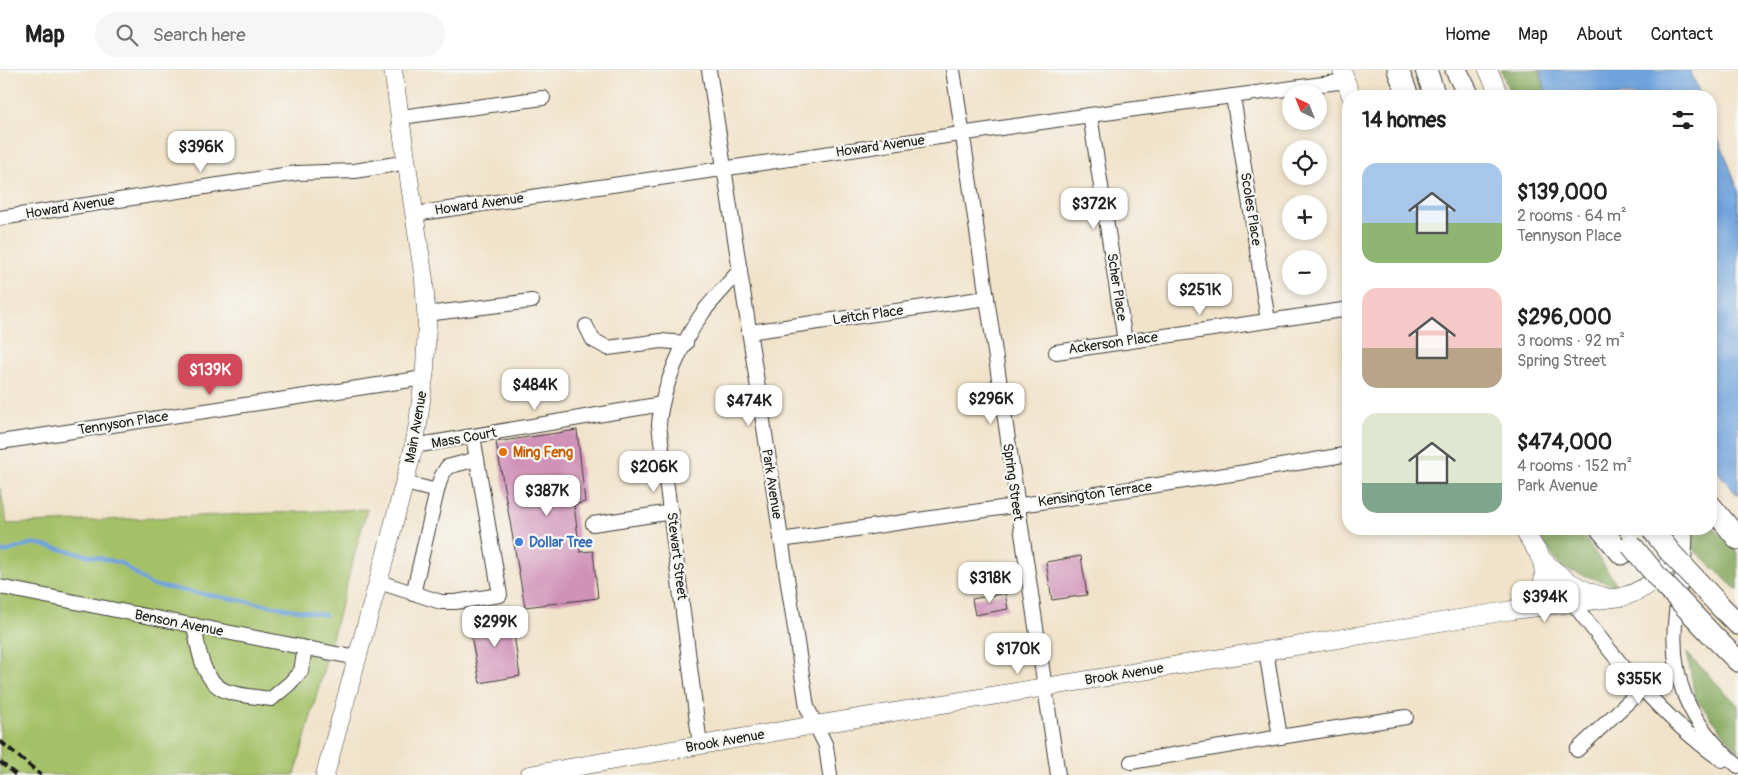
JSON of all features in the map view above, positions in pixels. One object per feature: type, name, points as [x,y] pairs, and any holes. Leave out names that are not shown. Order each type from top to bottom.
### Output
[{"type":"highway","points":[[1398,70],[1406,90]]},
{"type":"highway","points":[[1426,70],[1434,90]]},
{"type":"highway","points":[[1456,70],[1466,90]]},
{"type":"highway","points":[[1717,513],[1738,538]]},
{"type":"highway","points":[[1611,535],[1624,543],[1669,601],[1715,638],[1738,661]]},
{"type":"highway","points":[[1657,535],[1670,552],[1738,624]]},
{"type":"main road","name":"Main Avenue","points":[[325,775],[379,582],[414,446],[424,378],[426,314],[424,280],[416,214],[393,70]]},
{"type":"main road","points":[[1488,70],[1497,90]]},
{"type":"main road","points":[[1527,535],[1539,556],[1573,603]]},
{"type":"main road","points":[[1539,556],[1550,568],[1590,593],[1605,597],[1622,597],[1637,592],[1649,585],[1660,574],[1670,562],[1677,535]]},
{"type":"main road","points":[[1513,610],[1530,600],[1542,586],[1544,568],[1539,556]]},
{"type":"main road","name":"Brook Avenue","points":[[528,775],[816,725],[1513,610],[1622,597]]},
{"type":"street","name":"Park Avenue","points":[[709,70],[807,708],[826,746],[830,775]]},
{"type":"street","name":"Spring Street","points":[[953,70],[1058,775]]},
{"type":"street","name":"Howard Avenue","points":[[416,214],[1090,115],[1346,83]]},
{"type":"street","name":"Scoles Place","points":[[1233,96],[1268,321]]},
{"type":"street","points":[[401,117],[544,98]]},
{"type":"street","name":"Scher Place","points":[[1090,115],[1126,342]]},
{"type":"street","name":"Howard Avenue","points":[[0,218],[297,173],[355,171],[408,162]]},
{"type":"street","name":"Stewart Street","points":[[700,745],[672,512],[659,425],[667,386],[686,343],[704,312],[740,270]]},
{"type":"street","name":"Leitch Place","points":[[749,332],[987,298]]},
{"type":"street","points":[[426,314],[532,301]]},
{"type":"street","name":"Ackerson Place","points":[[1056,352],[1342,310]]},
{"type":"street","points":[[586,326],[593,340],[608,348],[661,341],[686,343]]},
{"type":"street","name":"Tennyson Place","points":[[0,442],[424,378]]},
{"type":"street","name":"Mass Court","points":[[414,446],[662,404]]},
{"type":"street","points":[[379,582],[441,602],[455,602],[500,595],[473,436]]},
{"type":"street","name":"Kensington Terrace","points":[[781,540],[1246,472],[1342,455]]},
{"type":"street","points":[[413,594],[441,476],[447,467],[477,459]]},
{"type":"street","points":[[404,482],[437,491]]},
{"type":"street","points":[[592,524],[672,512]]},
{"type":"street","points":[[1684,535],[1684,550],[1674,632],[1676,669],[1688,704],[1696,720],[1721,750],[1738,766]]},
{"type":"street","name":"Benson Avenue","points":[[0,587],[357,658]]},
{"type":"street","points":[[1573,603],[1643,688],[1686,731],[1738,770]]},
{"type":"street","points":[[194,626],[200,659],[214,683],[227,692],[271,699],[301,671],[305,648]]},
{"type":"street","points":[[1266,651],[1280,737]]},
{"type":"street","points":[[1577,750],[1643,688]]},
{"type":"street","points":[[1131,762],[1406,717]]},
{"type":"green space","points":[[1501,70],[1540,70],[1545,90],[1509,90]]},
{"type":"green space","points":[[0,488],[7,524],[367,509],[295,775],[0,775]]},
{"type":"green space","points":[[1717,531],[1738,554],[1738,591],[1694,550],[1693,535],[1717,535]]},
{"type":"green space","points":[[1538,535],[1583,535],[1618,586],[1561,568]]},
{"type":"green space","points":[[1687,653],[1738,705],[1738,751],[1695,698]]},
{"type":"water","points":[[1540,70],[1690,70],[1698,90],[1545,90]]},
{"type":"water","points":[[1717,135],[1738,190],[1738,496],[1717,471]]},
{"type":"building","points":[[577,430],[585,502],[574,505],[580,552],[593,551],[598,598],[525,607],[496,442]]},
{"type":"building","points":[[1081,556],[1087,595],[1052,600],[1046,562]]},
{"type":"building","points":[[1005,593],[1008,609],[975,615],[972,599]]},
{"type":"building","points":[[511,614],[520,676],[480,683],[468,620]]},
{"type":"waterway","points":[[0,552],[33,543],[121,563],[151,585],[325,615]]},
{"type":"railway","points":[[0,741],[41,775]]},
{"type":"railway","points":[[0,762],[16,775]]},
{"type":"place","name":"Ming Feng","points":[[503,452]]},
{"type":"place","name":"Dollar Tree","points":[[519,542]]}]
